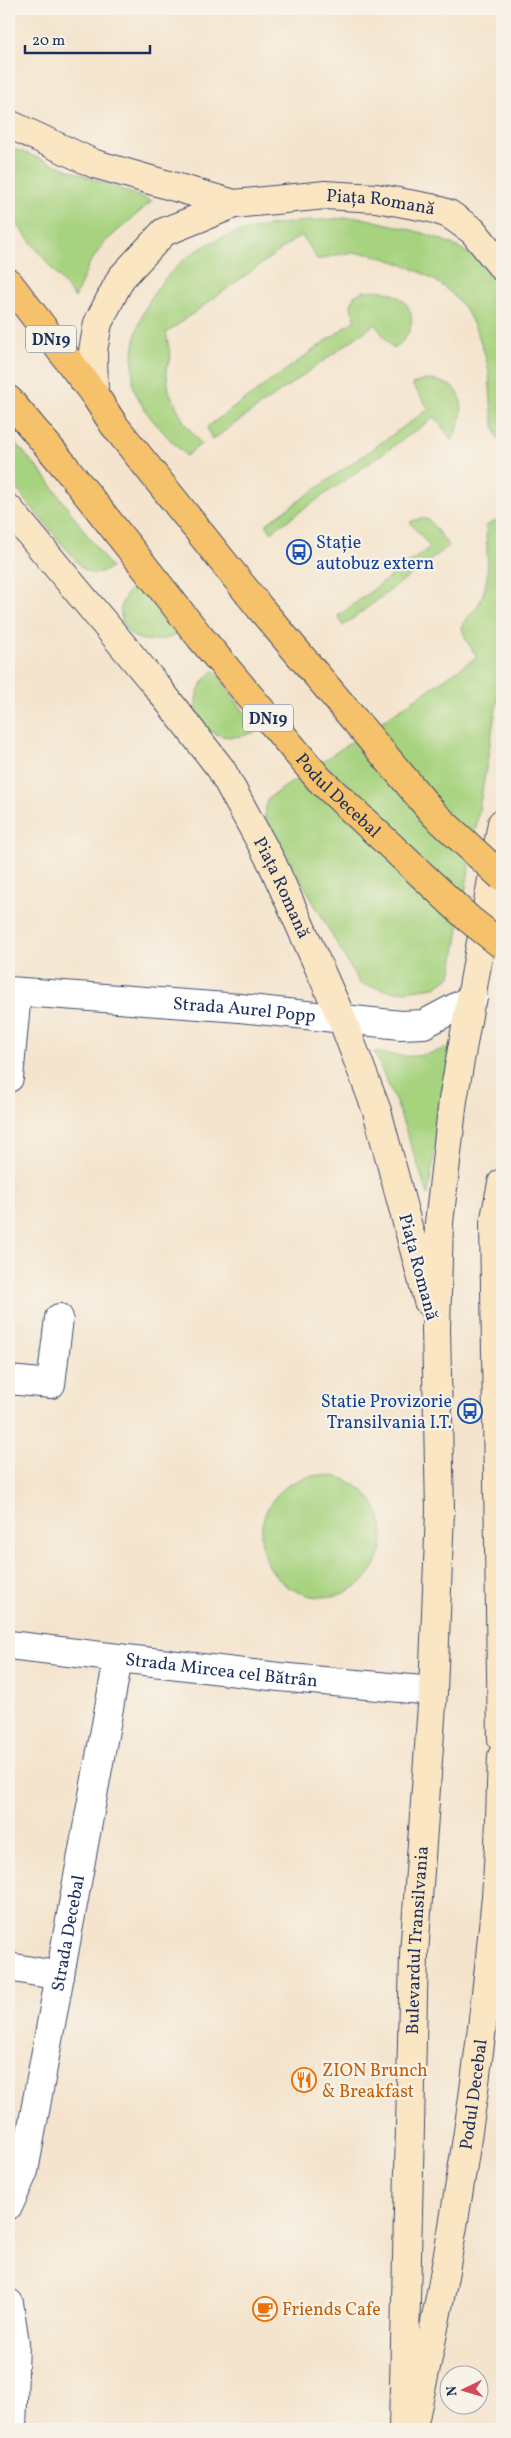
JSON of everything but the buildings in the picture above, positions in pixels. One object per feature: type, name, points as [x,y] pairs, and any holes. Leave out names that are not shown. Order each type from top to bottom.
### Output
[{"type":"main road","name":"DN19","points":[[9,283],[94,394],[114,425],[260,608],[434,814],[502,876]]},
{"type":"main road","name":"Podul Decebal","points":[[9,400],[63,464],[200,637],[319,779],[468,919],[502,944]]},
{"type":"street","name":"Piața Romană","points":[[9,124],[95,164],[234,204]]},
{"type":"street","name":"Piața Romană","points":[[94,394],[93,351],[98,323],[121,278],[164,232],[234,204],[325,195],[376,198],[431,208],[449,214],[473,231],[502,267]]},
{"type":"street","name":"Piața Romană","points":[[9,509],[155,684],[221,769],[272,863],[342,1019],[378,1111],[436,1329]]},
{"type":"street","name":"Piața Romană","points":[[433,1691],[440,1511],[436,1329],[439,1223],[453,1100],[473,998],[502,823]]},
{"type":"street","name":"Strada Aurel Popp","points":[[13,992],[240,1008],[400,1025],[424,1024],[473,998]]},
{"type":"street","points":[[9,1078],[13,992]]},
{"type":"street","points":[[502,1184],[494,1223],[502,1739]]},
{"type":"street","points":[[9,1380],[51,1384],[59,1318]]},
{"type":"street","name":"Strada Mircea cel Bătrân","points":[[9,1645],[279,1677],[433,1691]]},
{"type":"street","name":"Strada Decebal","points":[[9,2205],[24,2170],[118,1658]]},
{"type":"street","name":"Bulevardul Transilvania","points":[[403,2429],[414,1954],[433,1691]]},
{"type":"street","name":"Podul Decebal","points":[[413,2429],[438,2318],[467,2147],[495,1906],[502,1756]]},
{"type":"street","points":[[9,1967],[60,1976]]},
{"type":"street","points":[[9,2303],[15,2343],[12,2429]]},
{"type":"green space","points":[[9,147],[152,201],[105,242],[89,264],[75,298],[9,214]]},
{"type":"green space","points":[[358,217],[419,232],[458,247],[476,258],[490,272],[502,290],[502,444],[495,429],[487,363],[475,327],[458,300],[433,279],[382,257],[364,253],[352,253],[339,254],[318,260],[301,235],[166,333],[171,358],[166,369],[169,391],[184,422],[201,444],[186,456],[152,419],[134,388],[134,347],[138,326],[146,307],[157,289],[171,272],[187,258],[204,246],[224,237],[273,225]]},
{"type":"green space","points":[[363,291],[393,294],[402,299],[407,306],[411,313],[410,329],[400,343],[393,349],[375,324],[212,440],[207,427],[355,320],[351,306],[354,296]]},
{"type":"green space","points":[[425,380],[450,386],[461,399],[460,419],[452,441],[435,417],[271,532],[266,524],[429,409],[412,384]]},
{"type":"green space","points":[[9,436],[44,475],[111,568],[96,573],[82,568],[9,480]]},
{"type":"green space","points":[[502,517],[502,673],[451,976],[435,987],[396,992],[360,984],[265,817],[267,799],[477,657],[466,640],[462,628],[479,603],[486,585],[486,526]]},
{"type":"green space","points":[[421,518],[429,520],[449,546],[343,626],[338,616],[430,547],[410,522]]},
{"type":"green space","points":[[139,576],[179,634],[165,639],[141,640],[134,637],[124,625],[121,606],[125,596]]},
{"type":"green space","points":[[214,670],[258,731],[242,736],[228,737],[215,734],[200,726],[196,709],[197,695],[203,683]]},
{"type":"green space","points":[[451,1046],[428,1195],[397,1105],[374,1052],[413,1056]]},
{"type":"green space","points":[[322,1475],[334,1476],[345,1480],[356,1485],[365,1493],[373,1502],[378,1513],[382,1524],[382,1548],[378,1559],[373,1570],[365,1579],[356,1587],[345,1592],[334,1596],[322,1597],[310,1596],[299,1592],[288,1587],[279,1579],[271,1570],[266,1559],[262,1548],[261,1536],[262,1524],[266,1513],[271,1502],[279,1493],[288,1485],[299,1480],[310,1476]]},
{"type":"place","name":"Stație autobuz extern","points":[[299,552]]},
{"type":"place","name":"Statie Provizorie Transilvania I.T.","points":[[470,1411]]},
{"type":"place","name":"ZION Brunch & Breakfast","points":[[304,2080]]},
{"type":"place","name":"Friends Cafe","points":[[265,2309]]}]
